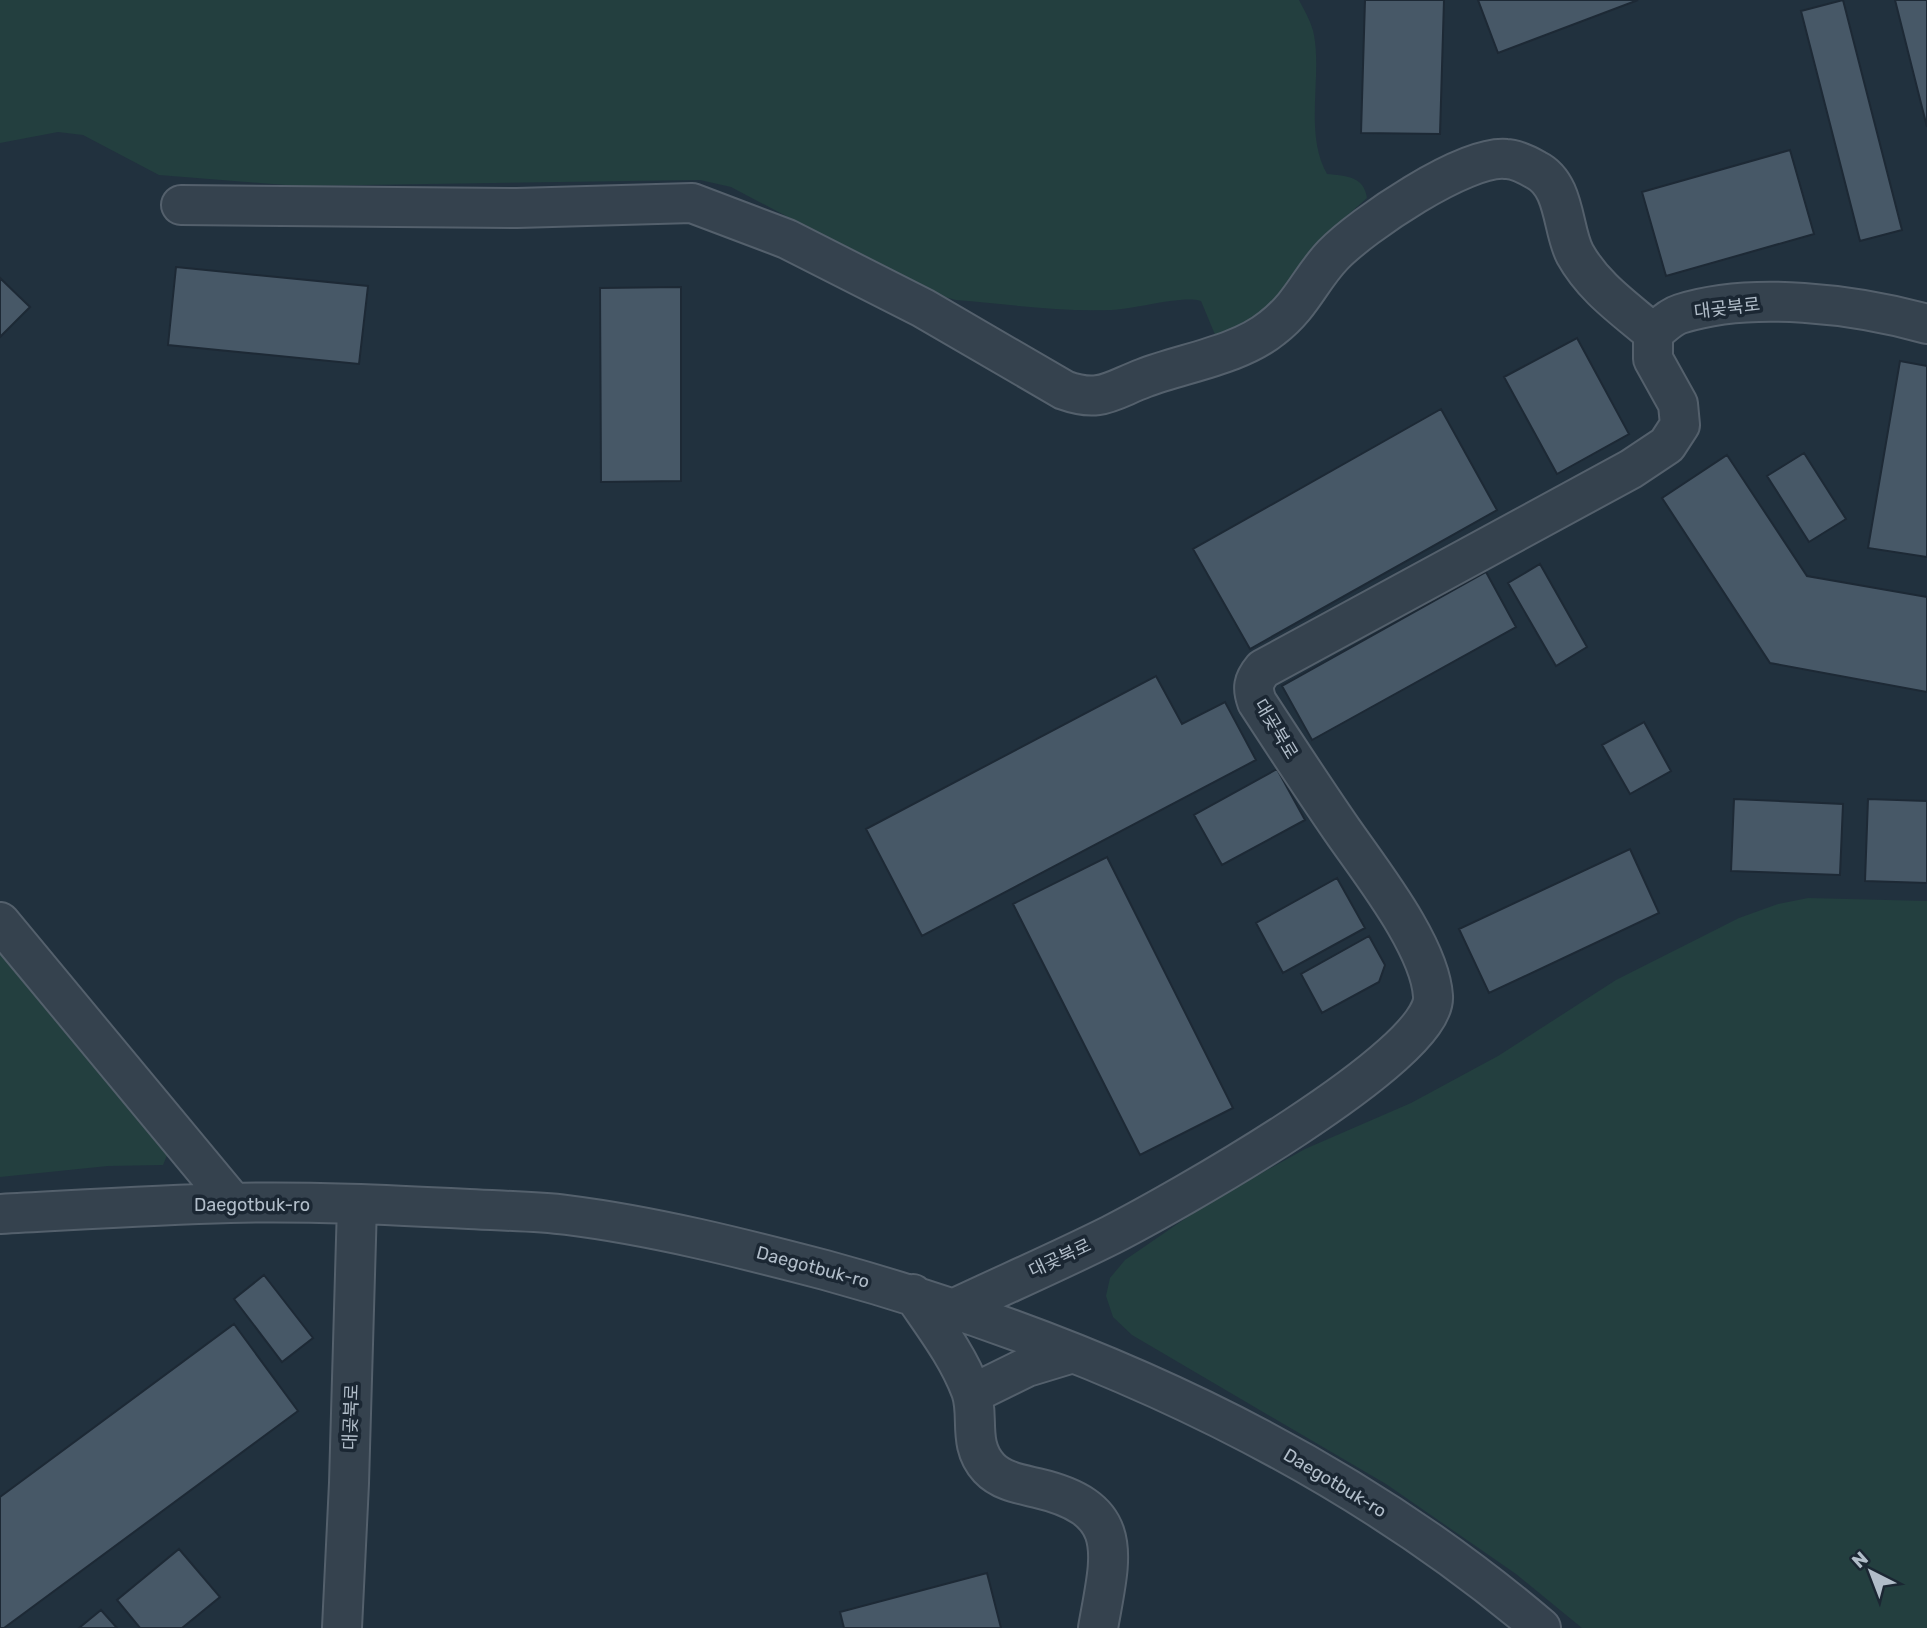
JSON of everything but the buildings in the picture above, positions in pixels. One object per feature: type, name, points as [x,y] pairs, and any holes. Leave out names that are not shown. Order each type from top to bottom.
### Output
[{"type":"street","points":[[181,205],[517,208],[692,203],[787,239],[922,309],[1064,390],[1086,398],[1106,395],[1143,378],[1225,351],[1270,330],[1301,301],[1331,257],[1367,225],[1466,166],[1507,159],[1539,171],[1560,200],[1573,251],[1592,282],[1653,333]]},
{"type":"street","name":"대곶북로","points":[[953,1309],[1113,1234],[1256,1153],[1376,1070],[1419,1028],[1434,999],[1427,962],[1382,888],[1257,702],[1253,690],[1254,679],[1263,669],[1631,469],[1667,445],[1680,425],[1678,404],[1653,359],[1653,333],[1677,315],[1720,306],[1802,301],[1897,315],[1927,324]]},
{"type":"street","points":[[0,922],[233,1203]]},
{"type":"street","name":"Daegotbuk-ro","points":[[0,1214],[233,1203],[357,1205],[568,1215],[741,1248],[913,1294],[1073,1353],[1170,1394],[1276,1448],[1350,1490],[1414,1532],[1541,1628]]},
{"type":"street","name":"대곶북로","points":[[342,1628],[357,1205]]},
{"type":"street","points":[[913,1294],[959,1364],[972,1394],[975,1437],[989,1468],[1008,1481],[1068,1496],[1087,1507],[1101,1522],[1109,1542],[1098,1628]]},
{"type":"street","points":[[972,1394],[1027,1367],[1073,1353]]},
{"type":"green space","points":[[0,0],[1299,0],[1314,35],[1315,124],[1320,158],[1327,174],[1358,181],[1367,198],[1325,235],[1295,282],[1268,312],[1216,337],[1201,301],[1171,301],[1121,309],[1092,310],[956,300],[934,294],[731,187],[700,180],[297,186],[159,175],[83,135],[58,132],[0,143]]},
{"type":"green space","points":[[1808,898],[1927,901],[1927,1628],[1582,1628],[1516,1574],[1386,1484],[1132,1335],[1113,1317],[1106,1296],[1110,1278],[1125,1260],[1208,1203],[1305,1149],[1411,1103],[1498,1056],[1616,980],[1739,918],[1778,904]]},
{"type":"green space","points":[[0,953],[168,1153],[163,1165],[108,1166],[0,1177]]}]
